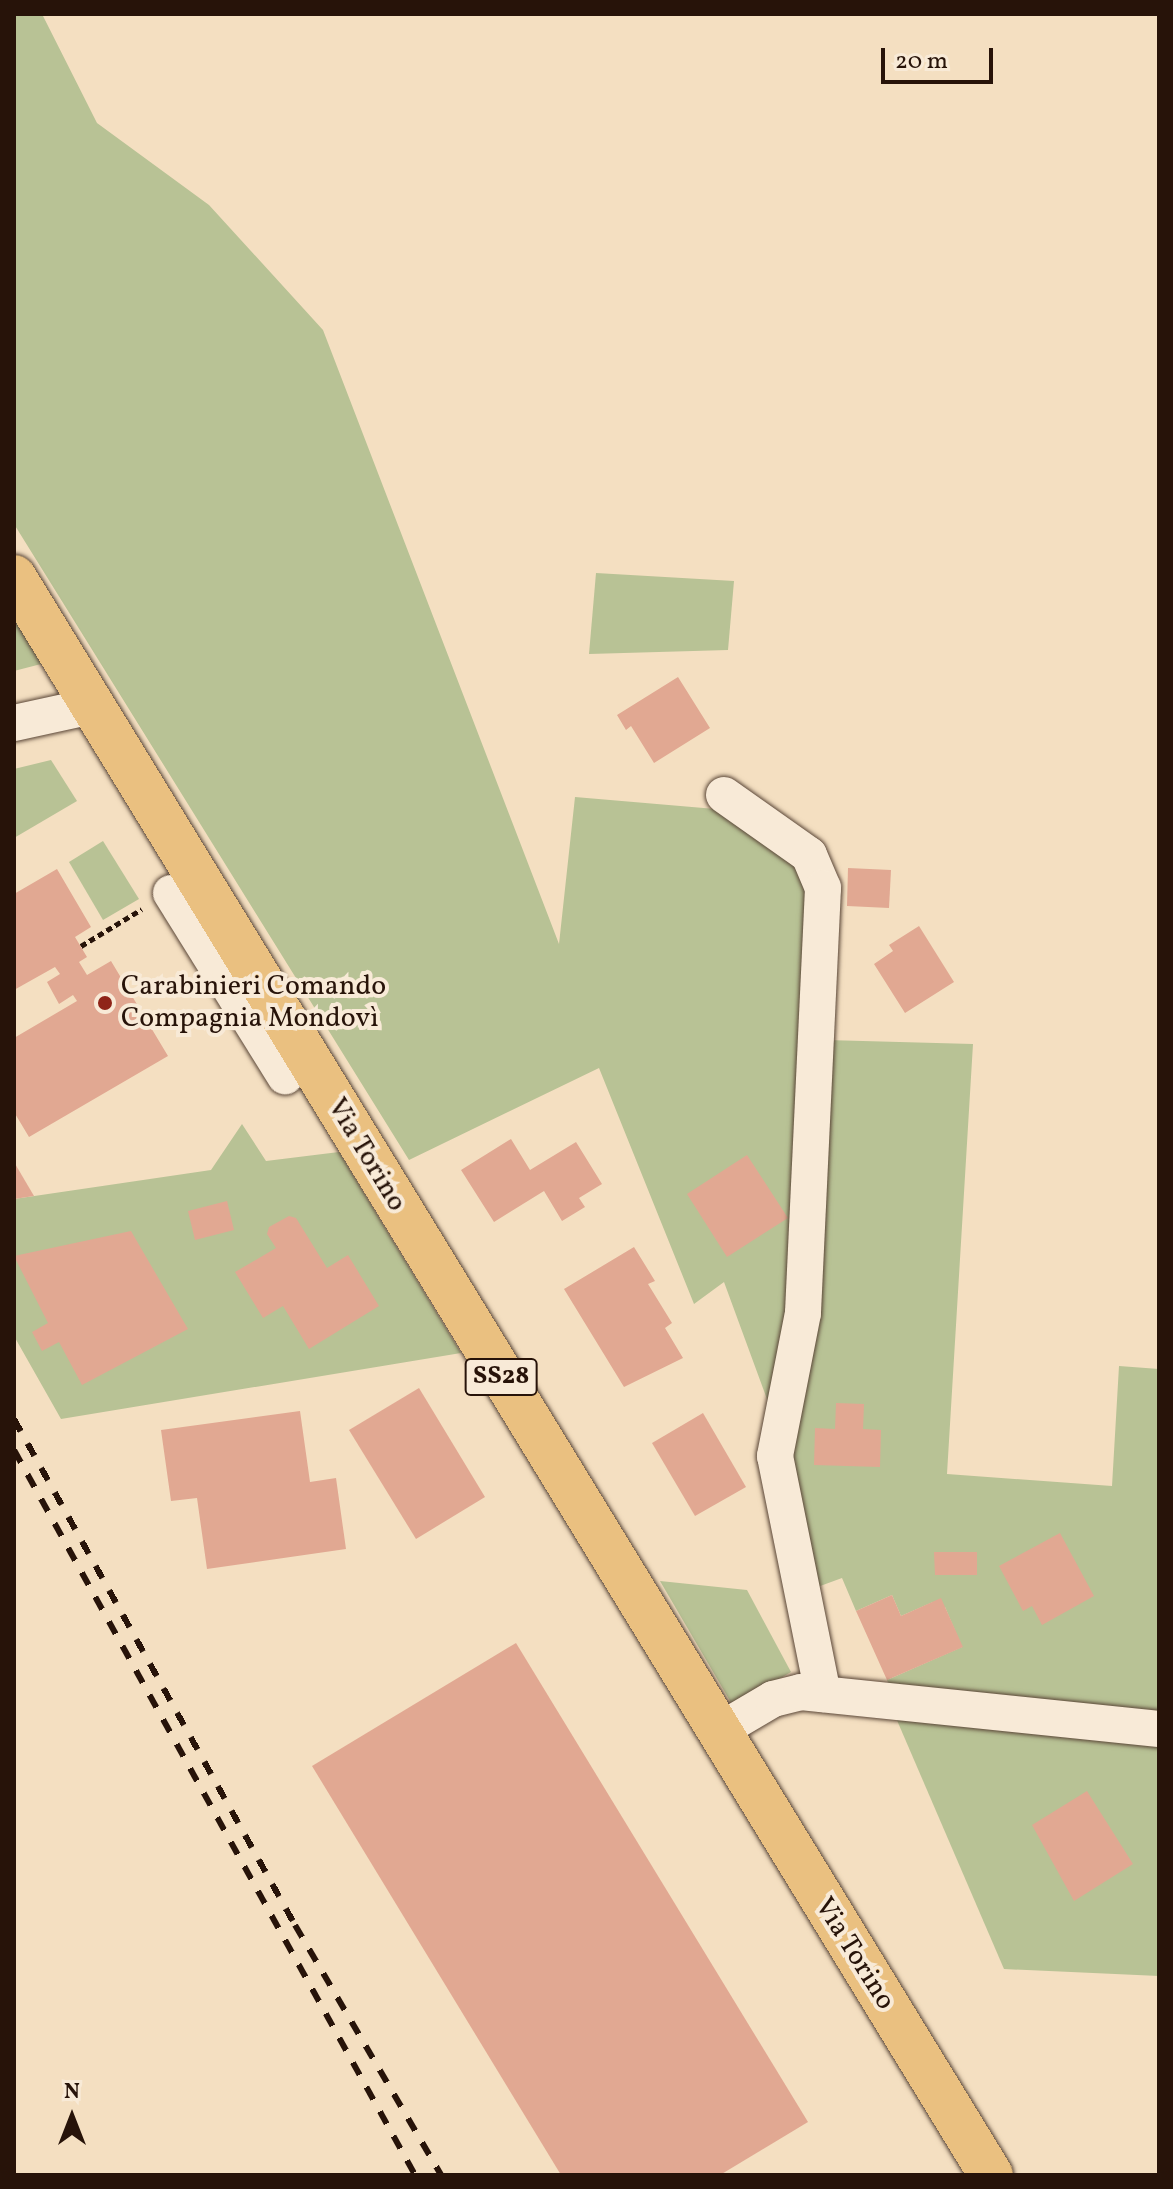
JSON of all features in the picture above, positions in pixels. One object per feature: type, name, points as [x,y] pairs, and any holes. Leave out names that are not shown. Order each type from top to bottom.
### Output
[{"type":"main road","name":"Via Torino","points":[[14,577],[717,1732],[991,2175]]},
{"type":"street","points":[[14,723],[92,706]]},
{"type":"street","points":[[724,795],[809,855],[823,888],[803,1313],[775,1456],[823,1694]]},
{"type":"street","points":[[158,900],[285,1076]]},
{"type":"street","points":[[717,1732],[786,1694],[823,1694],[1159,1729]]},
{"type":"path","points":[[81,946],[158,900]]},
{"type":"green space","points":[[14,14],[42,14],[97,123],[209,205],[323,330],[559,944],[575,797],[727,810],[797,861],[807,880],[791,1310],[771,1410],[724,1282],[694,1304],[599,1068],[409,1160],[14,524]]},
{"type":"green space","points":[[596,573],[734,581],[728,650],[589,654]]},
{"type":"green space","points":[[14,613],[45,663],[14,671]]},
{"type":"green space","points":[[51,760],[77,801],[14,838],[14,769]]},
{"type":"green space","points":[[103,841],[139,899],[103,920],[69,862]]},
{"type":"green space","points":[[826,1040],[973,1044],[947,1474],[1112,1486],[1119,1366],[1159,1369],[1159,1716],[891,1689],[887,1680],[962,1647],[945,1607],[937,1609],[933,1602],[901,1616],[892,1595],[856,1611],[842,1578],[812,1589],[787,1477]]},
{"type":"green space","points":[[242,1124],[266,1161],[339,1152],[461,1353],[61,1419],[14,1336],[14,1199],[211,1170]]},
{"type":"green space","points":[[660,1581],[747,1590],[791,1672],[733,1706]]},
{"type":"green space","points":[[893,1711],[1159,1742],[1159,1976],[1004,1969]]},
{"type":"building","points":[[678,677],[710,728],[654,763],[631,726],[626,730],[617,715]]},
{"type":"building","points":[[848,868],[891,870],[889,908],[847,906]]},
{"type":"building","name":"Carabinieri Comando Compagnia Mondovì","points":[[57,869],[91,927],[75,937],[87,957],[79,962],[87,975],[111,961],[168,1056],[29,1137],[14,1112],[14,1038],[77,1001],[73,995],[59,1004],[47,982],[60,974],[55,967],[14,990],[14,894]]},
{"type":"building","points":[[919,926],[954,982],[905,1013],[874,964],[893,951],[889,945]]},
{"type":"building","points":[[511,1139],[530,1170],[576,1142],[602,1184],[579,1198],[585,1207],[562,1221],[544,1191],[494,1222],[461,1170]]},
{"type":"building","points":[[747,1155],[788,1218],[727,1257],[687,1194]]},
{"type":"building","points":[[14,1162],[34,1196],[14,1199]]},
{"type":"building","points":[[227,1201],[234,1230],[195,1240],[188,1211]]},
{"type":"building","points":[[289,1216],[296,1218],[327,1268],[348,1255],[379,1306],[309,1349],[283,1306],[263,1318],[235,1272],[276,1248],[267,1234],[269,1227]]},
{"type":"building","points":[[131,1231],[188,1329],[82,1385],[59,1342],[42,1351],[32,1332],[48,1323],[14,1256]]},
{"type":"building","points":[[634,1247],[655,1281],[648,1284],[672,1323],[665,1328],[683,1358],[624,1387],[564,1289]]},
{"type":"building","points":[[419,1388],[485,1497],[416,1539],[349,1430]]},
{"type":"building","points":[[836,1403],[864,1404],[863,1429],[881,1430],[880,1467],[814,1465],[815,1428],[835,1429]]},
{"type":"building","points":[[300,1411],[310,1482],[336,1478],[346,1549],[207,1569],[197,1498],[171,1501],[161,1430]]},
{"type":"building","points":[[703,1413],[746,1487],[695,1516],[652,1443]]},
{"type":"building","points":[[1060,1533],[1094,1596],[1042,1625],[1032,1606],[1023,1611],[999,1566]]},
{"type":"building","points":[[934,1552],[977,1552],[977,1575],[935,1575]]},
{"type":"building","points":[[892,1595],[901,1616],[941,1598],[963,1647],[887,1680],[856,1611]]},
{"type":"building","points":[[516,1643],[808,2122],[720,2175],[561,2175],[312,1766]]},
{"type":"building","points":[[1087,1791],[1133,1864],[1074,1901],[1032,1825]]},
{"type":"railway","points":[[14,1419],[295,1925],[441,2175]]},
{"type":"railway","points":[[14,1450],[415,2175]]},
{"type":"place","name":"Carabinieri Comando Compagnia Mondovì","points":[[105,1003]]}]
